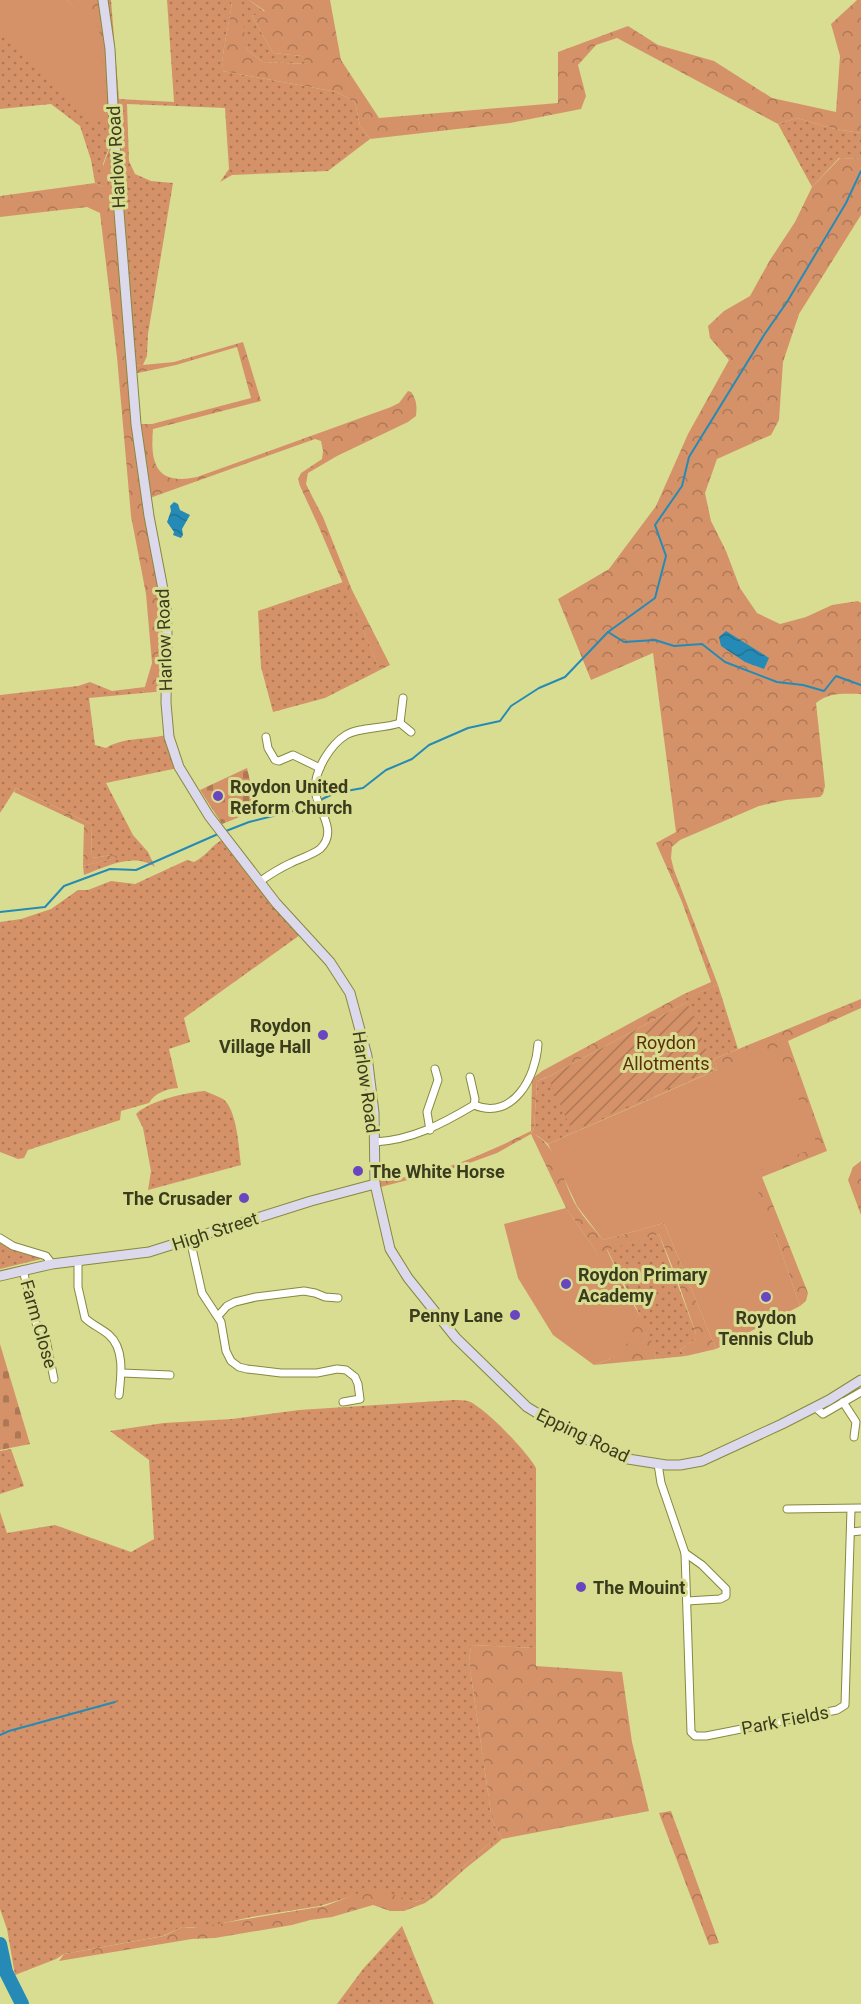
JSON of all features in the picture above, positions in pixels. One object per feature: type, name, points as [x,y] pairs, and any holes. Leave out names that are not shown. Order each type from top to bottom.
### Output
[{"type":"street","name":"Harlow Road","points":[[103,0],[110,49],[118,199],[136,423],[149,516],[166,605],[168,732],[175,757],[188,784],[209,816],[260,882],[330,962],[350,993],[367,1056],[374,1113],[375,1184]]},
{"type":"street","points":[[400,723],[403,698]]},
{"type":"street","points":[[260,882],[288,864],[320,849],[326,838],[325,815],[317,802],[315,790],[316,777],[334,745],[346,735],[356,731],[386,728],[400,723]]},
{"type":"street","points":[[400,723],[411,732]]},
{"type":"street","points":[[266,737],[268,748],[275,760],[279,761],[292,755],[320,768]]},
{"type":"street","points":[[375,1142],[397,1140],[430,1130],[474,1106],[482,1109],[509,1103],[528,1083],[537,1056],[538,1044]]},
{"type":"street","points":[[430,1130],[427,1112],[438,1080],[435,1069]]},
{"type":"street","points":[[470,1077],[475,1099],[474,1106]]},
{"type":"street","name":"High Street","points":[[0,1276],[52,1264],[132,1255],[375,1184]]},
{"type":"street","name":"Epping Road","points":[[375,1184],[390,1249],[456,1338],[527,1407],[555,1424],[628,1459],[680,1465],[702,1461],[815,1407],[861,1380]]},
{"type":"street","points":[[0,1238],[13,1246],[46,1256],[52,1264]]},
{"type":"street","points":[[190,1239],[202,1293],[221,1322],[226,1351],[231,1361],[239,1367],[281,1373],[346,1370],[355,1377],[360,1399],[343,1402]]},
{"type":"street","points":[[78,1260],[78,1287],[85,1318],[111,1336],[120,1356],[122,1373],[119,1395]]},
{"type":"street","name":"Farm Close","points":[[23,1270],[37,1327],[46,1340],[54,1379]]},
{"type":"street","points":[[218,1316],[227,1306],[256,1297],[304,1291],[338,1298]]},
{"type":"street","points":[[122,1373],[170,1375]]},
{"type":"street","points":[[815,1407],[823,1414],[861,1392]]},
{"type":"street","points":[[843,1402],[856,1422],[854,1437]]},
{"type":"street","points":[[658,1464],[685,1553],[687,1601],[720,1599],[726,1596],[726,1589],[702,1565],[685,1553]]},
{"type":"street","points":[[787,1509],[861,1508]]},
{"type":"street","name":"Park Fields","points":[[687,1601],[691,1732],[695,1736],[706,1736],[837,1710],[845,1705],[852,1509]]},
{"type":"street","points":[[851,1532],[861,1531]]},
{"type":"green space","points":[[0,0],[67,0],[74,8],[111,0],[119,99],[174,102],[167,0],[232,0],[222,71],[337,92],[355,102],[360,126],[370,139],[328,171],[232,175],[220,182],[229,169],[225,108],[127,104],[129,161],[135,174],[151,181],[173,183],[148,334],[147,356],[143,365],[132,366],[114,134],[103,164],[103,187],[95,183],[91,160],[80,126],[51,104],[0,109]]},
{"type":"green space","points":[[0,0],[67,0],[74,8],[98,20],[110,117],[96,122],[0,31]]},
{"type":"green space","points":[[67,0],[103,0],[110,49],[114,131],[107,107],[98,20],[74,8]]},
{"type":"green space","points":[[232,0],[235,0],[242,15],[247,50],[263,62],[307,64],[302,56],[273,53],[252,16],[265,11],[249,0],[330,0],[341,60],[379,118],[558,103],[558,52],[628,26],[658,45],[714,61],[772,98],[836,112],[840,56],[831,24],[857,0],[861,0],[861,133],[835,129],[797,118],[778,124],[617,38],[596,45],[578,65],[586,96],[581,109],[510,123],[370,139],[360,126],[355,102],[337,92],[222,71]]},
{"type":"green space","points":[[234,0],[249,0],[265,12],[252,16],[273,53],[302,56],[308,64],[263,62],[247,50]]},
{"type":"green space","points":[[797,118],[835,129],[861,133],[861,159],[839,158],[812,187],[778,124]]},
{"type":"green space","points":[[115,134],[132,366],[174,362],[243,342],[261,401],[153,429],[155,462],[164,475],[183,479],[197,477],[391,407],[399,403],[408,391],[413,395],[416,416],[308,473],[306,484],[323,517],[352,590],[390,665],[380,670],[300,486],[298,479],[301,473],[322,459],[321,441],[315,439],[147,499],[166,605],[167,653],[166,691],[143,693],[152,663],[146,594],[131,516],[117,357],[100,213],[87,207],[0,217],[0,196],[95,183],[103,187],[103,166]],"holes":[[[237,347],[251,398],[152,424],[136,424],[133,374],[176,365]]]},
{"type":"green space","points":[[840,158],[861,159],[861,215],[799,314],[783,362],[779,420],[771,435],[717,459],[705,493],[711,521],[726,551],[740,588],[757,613],[780,624],[806,617],[832,605],[858,601],[861,603],[861,694],[832,695],[816,703],[825,786],[820,797],[786,800],[759,806],[680,840],[672,847],[671,858],[674,870],[718,985],[686,998],[687,1002],[548,1077],[558,1100],[547,1077],[537,1081],[534,1128],[531,1133],[540,1138],[554,1155],[577,1207],[603,1240],[664,1223],[716,1349],[686,1356],[680,1350],[696,1339],[696,1334],[659,1234],[607,1250],[628,1296],[644,1322],[656,1359],[594,1365],[615,1357],[611,1282],[594,1248],[566,1208],[531,1134],[497,1153],[461,1166],[377,1188],[377,1180],[417,1175],[456,1164],[531,1131],[532,1079],[542,1071],[684,994],[711,982],[682,902],[656,843],[676,832],[653,653],[591,680],[558,599],[609,569],[656,506],[688,434],[729,360],[710,338],[708,326],[724,311],[750,296],[795,222],[812,187]]},
{"type":"green space","points":[[343,582],[380,670],[325,698],[273,712],[261,667],[258,611]]},
{"type":"green space","points":[[90,682],[112,691],[145,687],[143,693],[89,698],[95,745],[106,748],[127,740],[166,735],[178,768],[106,783],[133,835],[148,852],[155,867],[138,861],[119,862],[84,875],[83,866],[115,858],[112,855],[92,858],[91,824],[16,788],[0,813],[0,695],[78,686]]},
{"type":"green space","points":[[247,768],[257,810],[222,824],[200,790]]},
{"type":"green space","points":[[16,788],[91,824],[92,858],[112,855],[120,857],[83,866],[84,825],[14,792]]},
{"type":"green space","points":[[225,838],[300,935],[184,1018],[190,1042],[169,1049],[178,1088],[161,1092],[149,1103],[121,1111],[120,1120],[28,1150],[24,1158],[18,1159],[0,1152],[0,922],[21,919],[51,909],[78,890],[88,890],[111,881],[135,884],[187,860],[194,862]]},
{"type":"green space","points":[[718,985],[738,1049],[714,1059],[717,1069],[548,1144],[538,1136],[531,1134],[534,1128],[537,1081],[548,1077],[714,1069],[685,998]]},
{"type":"green space","points":[[861,999],[861,1008],[788,1041],[827,1151],[762,1177],[808,1293],[806,1301],[800,1306],[774,1231],[755,1237],[751,1174],[717,1070],[572,1133],[717,1069],[714,1059]]},
{"type":"green space","name":"Roydon Allotments","points":[[687,1002],[714,1068],[572,1131],[548,1077]]},
{"type":"green space","points":[[777,1047],[818,1146],[751,1174],[800,1306],[716,1349],[664,1223],[603,1240],[577,1206],[548,1144],[717,1070]]},
{"type":"green space","points":[[205,1091],[223,1099],[228,1104],[234,1120],[241,1165],[148,1190],[151,1171],[143,1128],[136,1114],[159,1101]]},
{"type":"green space","points":[[861,1161],[861,1215],[848,1180],[853,1167]]},
{"type":"green space","points":[[566,1208],[594,1248],[631,1315],[633,1328],[630,1340],[615,1357],[594,1365],[553,1335],[518,1278],[504,1224]]},
{"type":"green space","points":[[659,1234],[696,1339],[680,1350],[686,1356],[656,1359],[641,1317],[607,1249]]},
{"type":"green space","points":[[0,1243],[18,1252],[41,1259],[0,1269]]},
{"type":"green space","points":[[0,1344],[30,1444],[0,1450]]},
{"type":"green space","points":[[468,1401],[485,1412],[515,1442],[536,1468],[536,1648],[471,1645],[469,1662],[492,1820],[502,1839],[495,1845],[491,1842],[438,1889],[425,1899],[415,1902],[372,1890],[320,1906],[201,1928],[182,1927],[163,1936],[64,1954],[15,1975],[7,1929],[0,1909],[0,1512],[7,1533],[55,1525],[131,1552],[154,1539],[149,1460],[110,1431],[164,1423],[232,1419],[299,1410]]},
{"type":"green space","points":[[11,1449],[24,1486],[0,1494],[0,1451]]},
{"type":"green space","points":[[471,1645],[536,1648],[536,1666],[622,1672],[632,1742],[649,1811],[502,1839],[492,1820],[469,1662]]},
{"type":"green space","points":[[671,1811],[719,1943],[709,1945],[659,1813]]},
{"type":"green space","points":[[491,1842],[495,1845],[435,1896],[425,1903],[404,1911],[390,1911],[373,1905],[332,1917],[292,1925],[59,1961],[64,1954],[164,1936],[182,1927],[193,1928],[325,1906],[372,1888],[415,1902],[425,1899],[438,1889]]},
{"type":"green space","points":[[402,1926],[434,2004],[337,2004],[363,1969]]},
{"type":"water","points":[[174,502],[178,504],[180,510],[190,515],[182,529],[181,538],[173,535],[174,532],[167,522],[171,511],[170,506]]},
{"type":"water","points":[[726,631],[769,658],[764,669],[745,662],[721,646],[719,637]]},
{"type":"waterway","points":[[226,831],[249,822],[301,809],[335,793],[363,788],[386,770],[412,759],[429,745],[468,728],[500,721],[511,706],[539,688],[565,677],[608,632],[655,598],[666,556],[655,525],[682,486],[689,457],[764,335],[787,302],[846,203],[861,171]]},
{"type":"waterway","points":[[608,632],[624,642],[655,640],[674,646],[702,644],[725,662],[777,682],[803,685],[824,691],[836,676],[861,685]]},
{"type":"waterway","points":[[0,912],[45,907],[64,886],[110,869],[136,870],[218,834]]},
{"type":"waterway","points":[[0,1735],[115,1702]]},
{"type":"waterway","points":[[0,1944],[6,1972],[22,2004]]},
{"type":"place","name":"Roydon United Reform Church","points":[[218,796]]},
{"type":"place","name":"Roydon Village Hall","points":[[323,1035]]},
{"type":"place","name":"The White Horse","points":[[358,1171]]},
{"type":"place","name":"The Crusader","points":[[244,1198]]},
{"type":"place","name":"Roydon Primary Academy","points":[[566,1284]]},
{"type":"place","name":"Roydon Tennis Club","points":[[766,1297]]},
{"type":"place","name":"Penny Lane","points":[[515,1315]]},
{"type":"place","name":"The Mouint","points":[[581,1587]]}]
